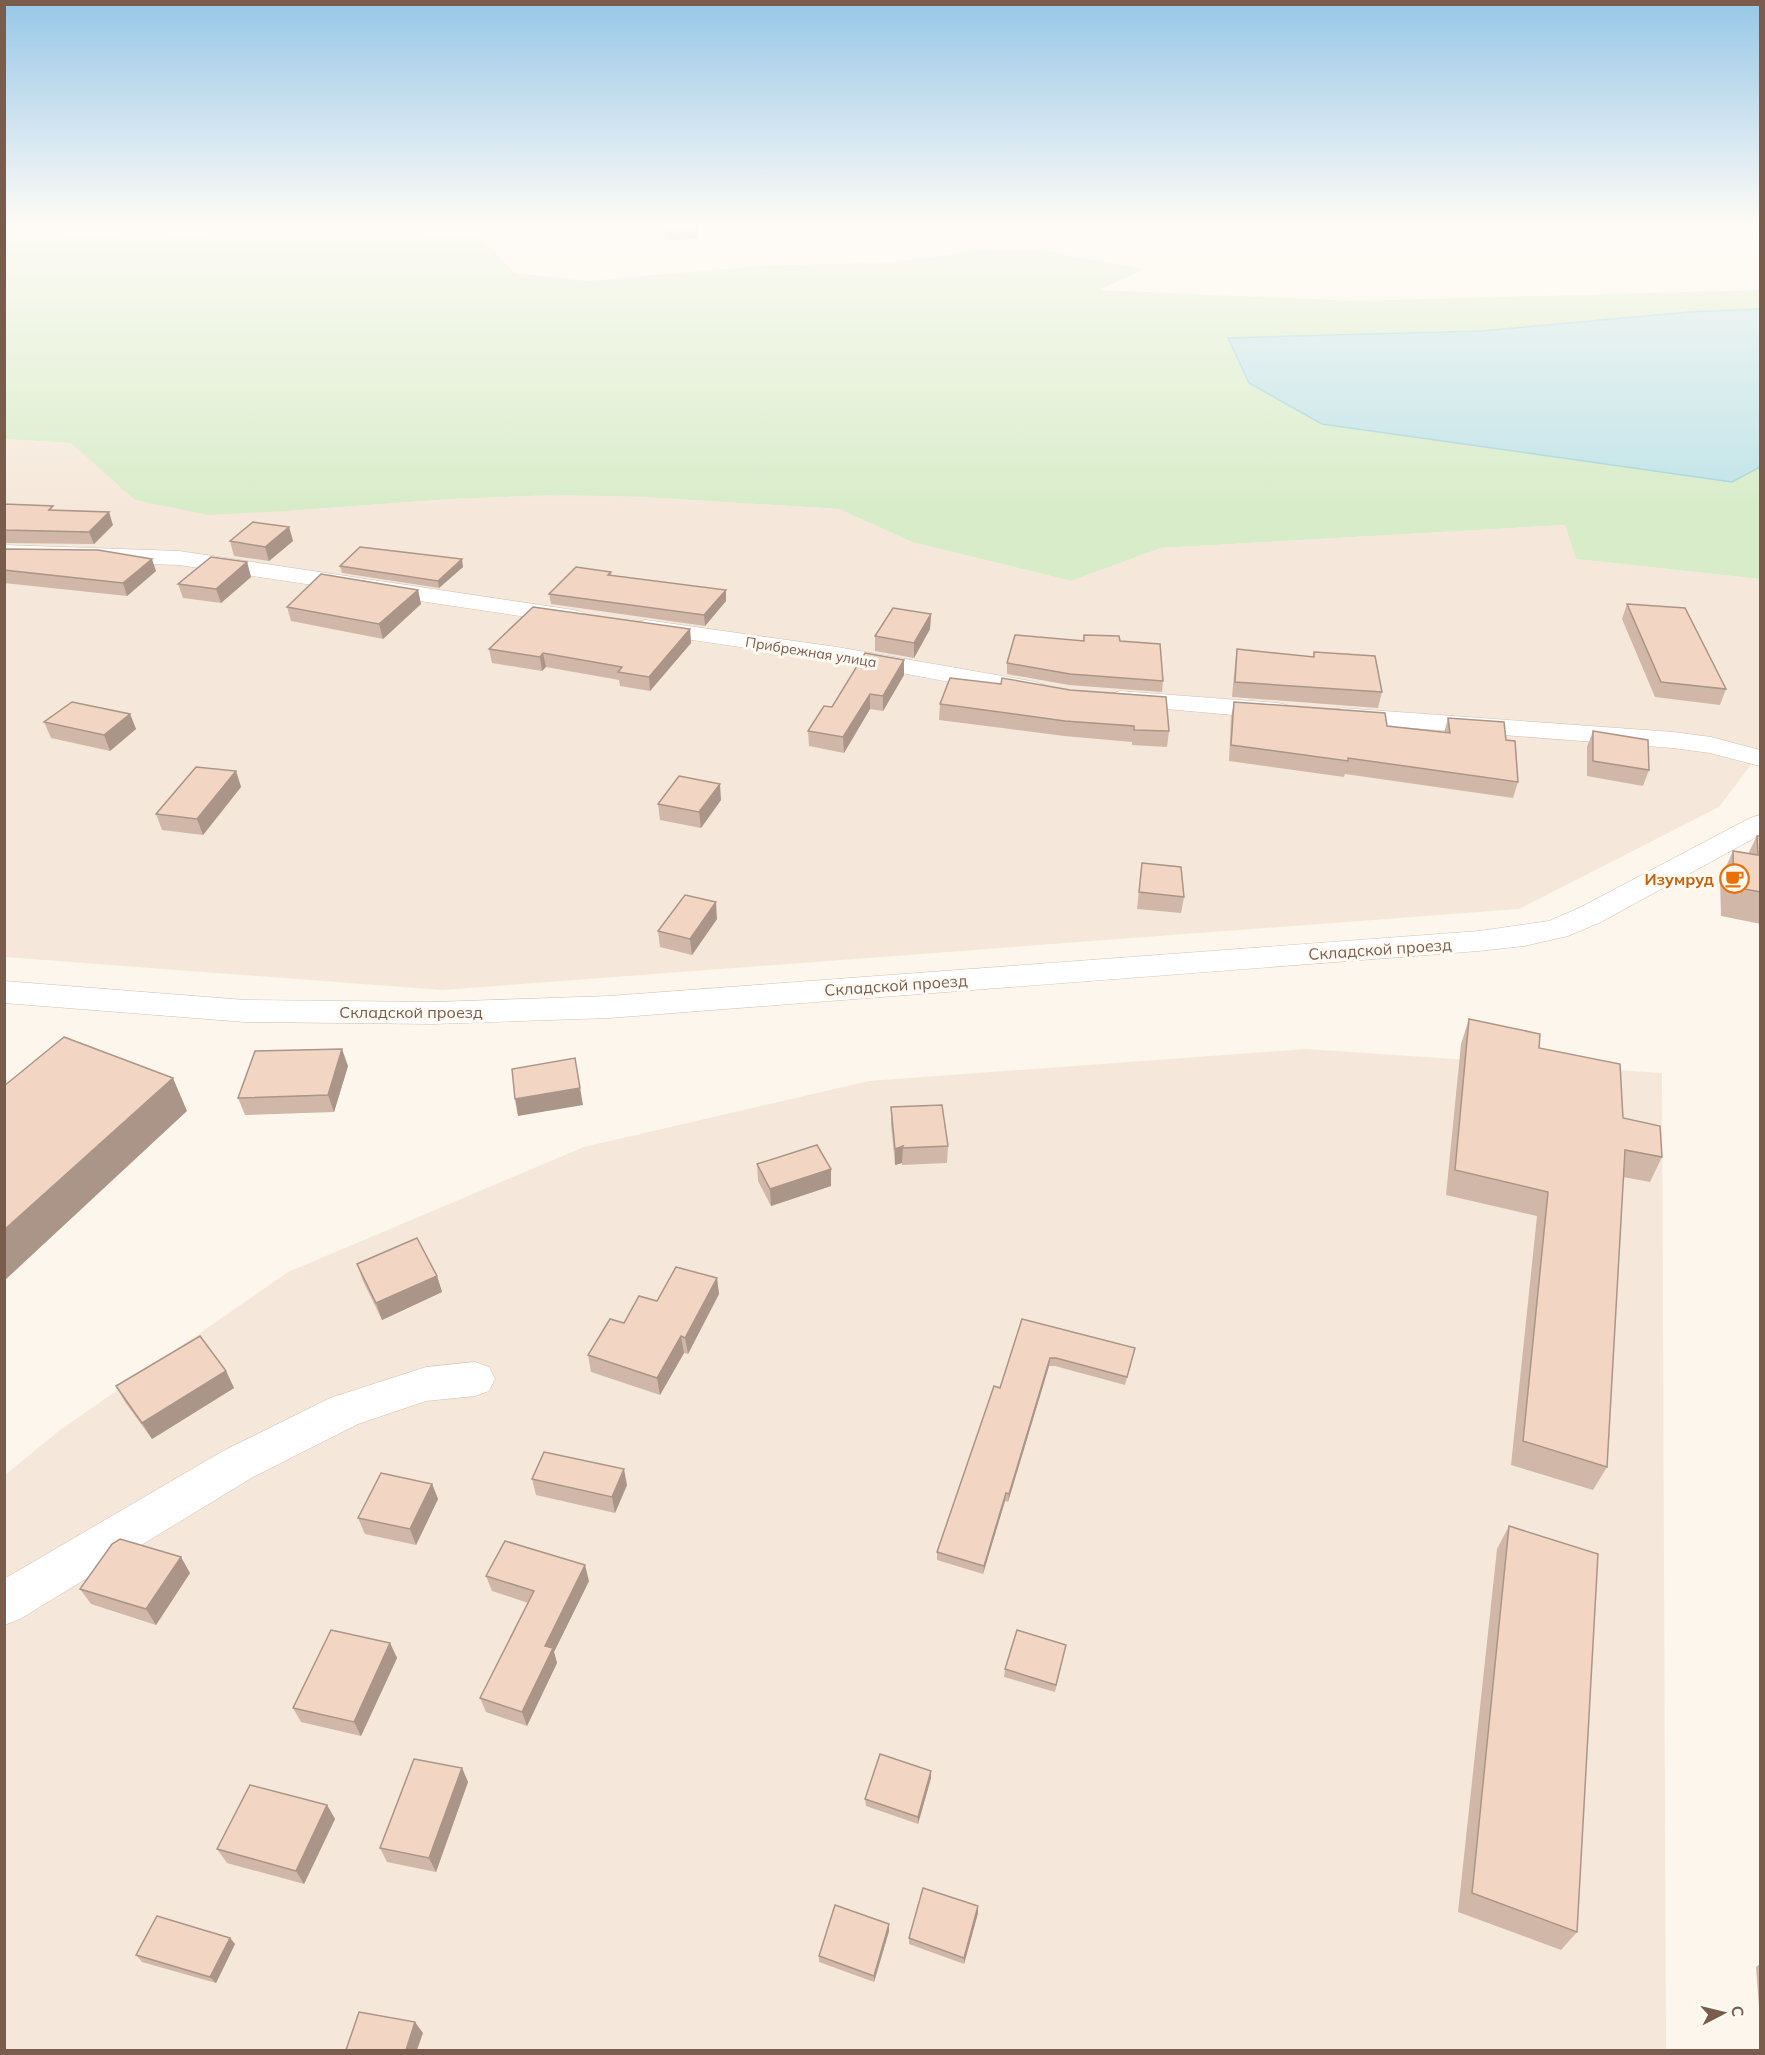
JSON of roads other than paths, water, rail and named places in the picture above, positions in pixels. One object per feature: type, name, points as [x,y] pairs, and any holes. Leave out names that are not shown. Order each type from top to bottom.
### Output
[{"type":"street","name":"Прибрежная улица","points":[[4,552],[119,554],[222,563],[400,592],[837,654],[1060,693]]},
{"type":"street","points":[[1093,696],[1673,740],[1711,745],[1761,758]]},
{"type":"street","name":"Складской проезд","points":[[4,992],[245,1011],[444,1013],[609,1007],[1479,941],[1524,936],[1557,929],[1590,915],[1761,824]]},
{"type":"street","points":[[4,1604],[238,1464],[345,1411],[426,1384],[474,1378]]},
{"type":"water","points":[[1624,318],[1760,318],[1760,467],[1732,482],[1322,424],[1249,383],[1228,338],[1481,331]]},
{"type":"place","name":"Изумруд","points":[[1735,879]]}]
